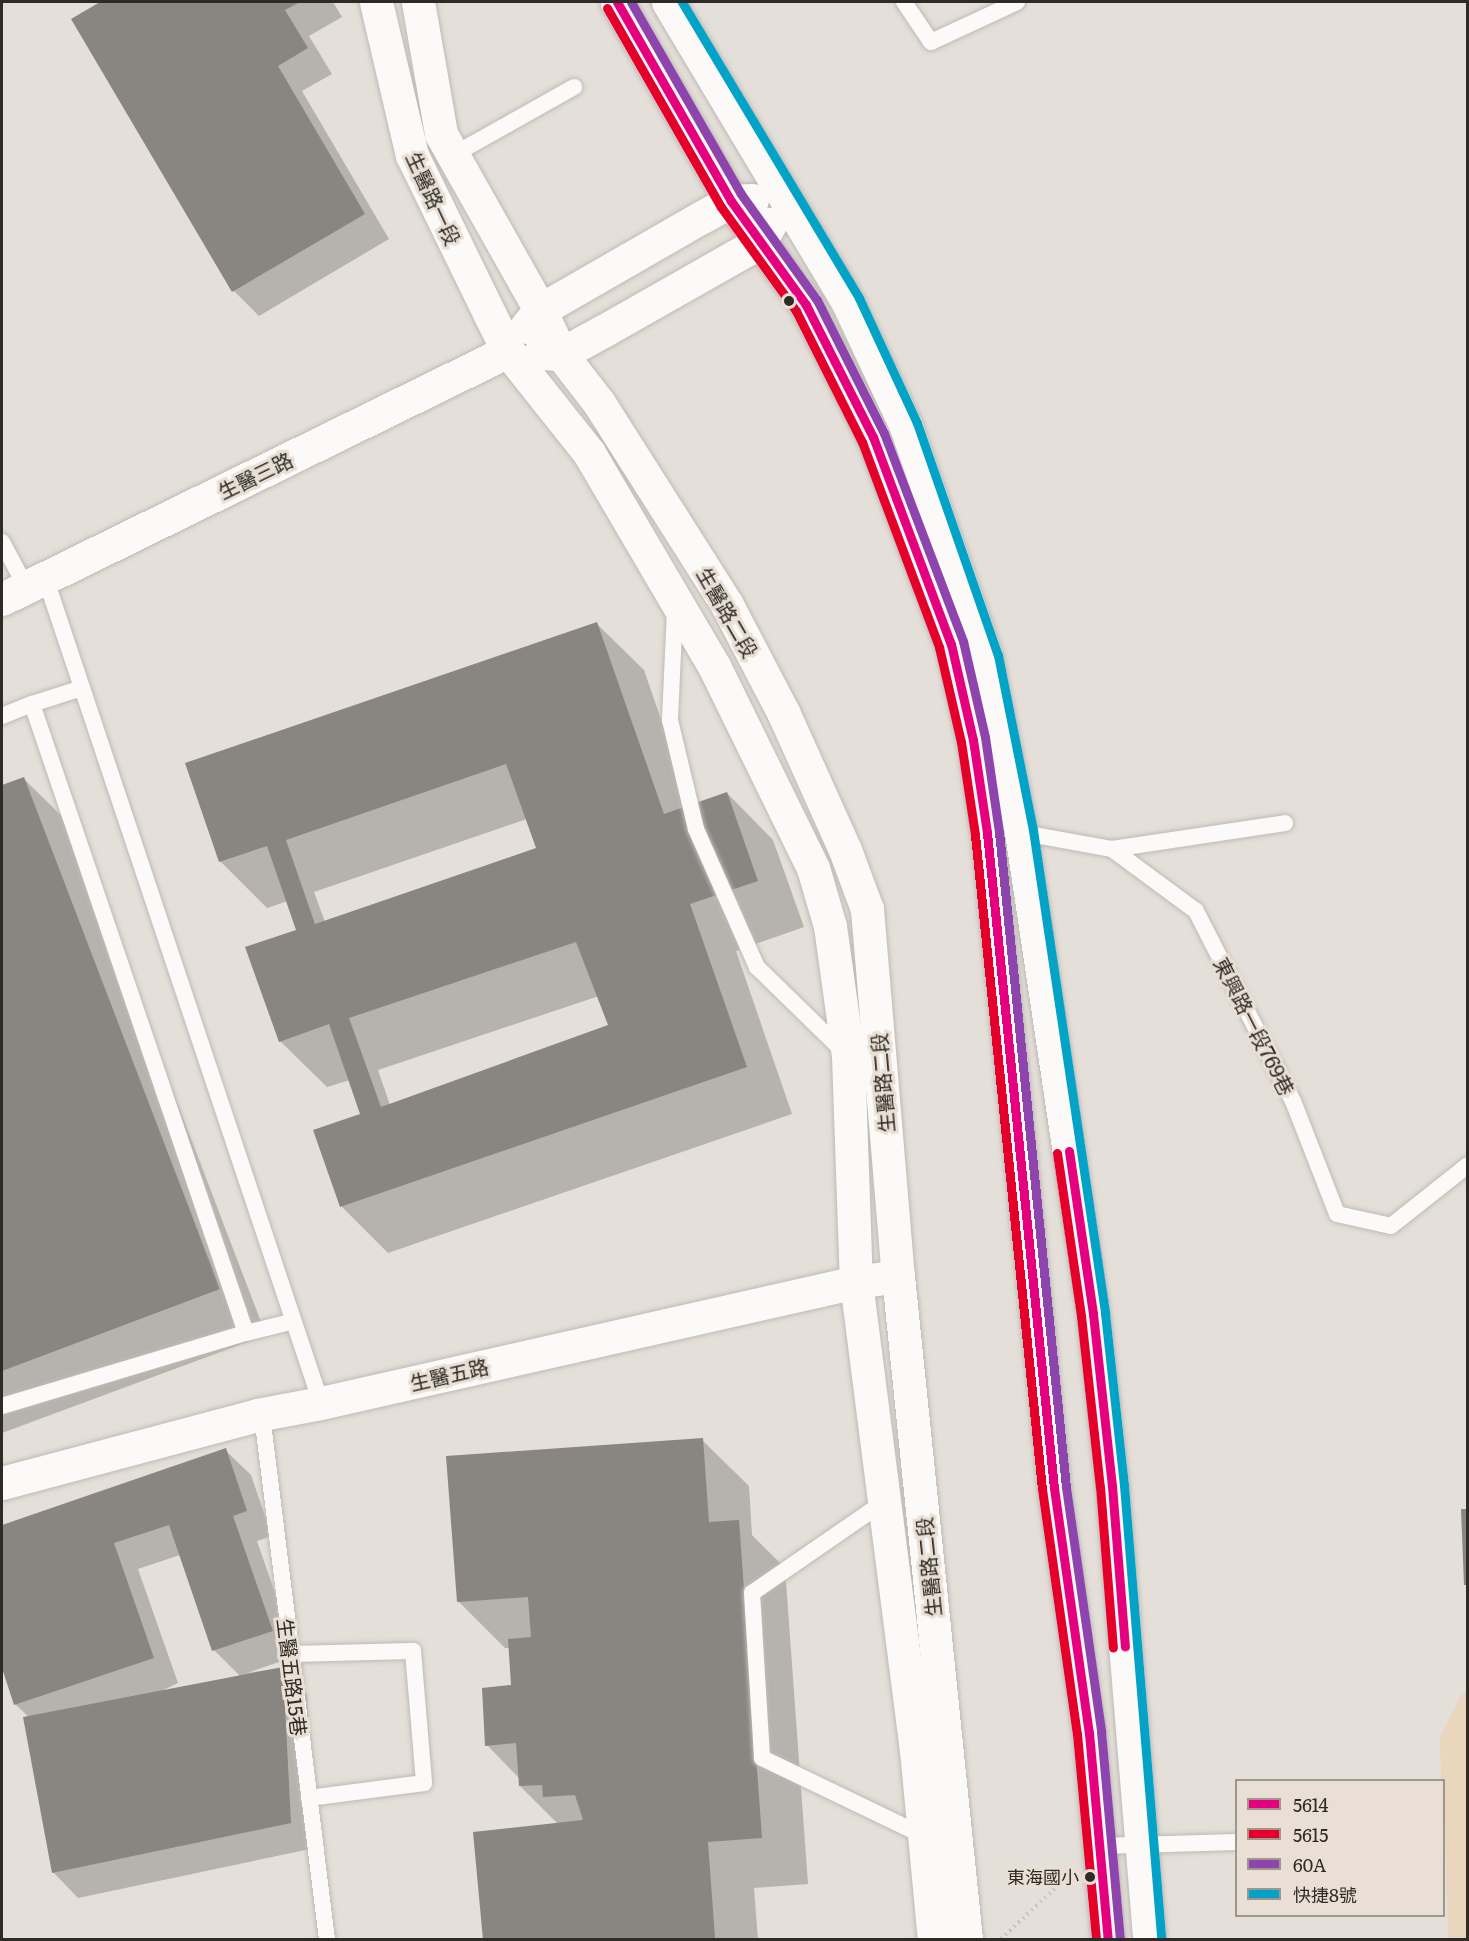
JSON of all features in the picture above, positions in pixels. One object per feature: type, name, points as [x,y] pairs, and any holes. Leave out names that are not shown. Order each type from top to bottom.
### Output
[{"type":"street","name":"生醫路一段","points":[[376,2],[412,155],[508,351]]},
{"type":"street","name":"生醫路一段","points":[[418,2],[441,134],[540,310]]},
{"type":"street","points":[[617,2],[731,201],[806,305],[873,437],[951,644],[974,740],[987,833],[1054,1488],[1089,1733],[1108,1940]]},
{"type":"street","points":[[668,2],[848,303],[906,426],[986,657],[1021,832],[1094,1314],[1112,1486],[1149,1940]]},
{"type":"street","points":[[508,351],[540,310],[731,201],[784,199]]},
{"type":"street","points":[[508,351],[561,354],[760,242],[784,199]]},
{"type":"street","name":"生醫路二段","points":[[540,310],[561,354],[599,403],[727,605],[783,712],[845,850],[867,909],[898,1276],[966,1940]]},
{"type":"street","name":"生醫三路","points":[[24,588],[508,351]]},
{"type":"street","name":"生醫路二段","points":[[508,351],[589,453],[714,666],[813,868],[830,926],[848,1056],[856,1282],[916,1750],[934,1940]]},
{"type":"street","name":"生醫五路","points":[[2,1484],[257,1415],[321,1403],[856,1282],[898,1276]]},
{"type":"lane","points":[[904,2],[931,42],[1017,2]]},
{"type":"lane","points":[[453,155],[574,87]]},
{"type":"lane","points":[[2,542],[24,588],[82,688],[321,1403]]},
{"type":"lane","points":[[675,600],[670,720],[696,829],[757,967],[848,1056]]},
{"type":"lane","points":[[2,716],[82,688]]},
{"type":"lane","points":[[32,704],[246,1333]]},
{"type":"lane","points":[[1112,849],[1285,823]]},
{"type":"lane","name":"東興路一段769巷","points":[[987,833],[1021,832],[1112,849],[1196,911],[1293,1101],[1337,1214],[1391,1226],[1467,1165]]},
{"type":"lane","points":[[2,1406],[246,1333],[294,1321]]},
{"type":"lane","name":"生醫五路15巷","points":[[257,1415],[264,1431],[327,1940]]},
{"type":"lane","points":[[884,1502],[752,1593],[762,1758],[924,1836]]},
{"type":"lane","points":[[290,1654],[413,1652],[424,1783],[309,1798]]},
{"type":"lane","points":[[1100,1846],[1235,1842]]},
{"type":"path","points":[[1000,1940],[1100,1846]]},
{"type":"shaded area","points":[[1467,1690],[1467,1939],[1448,1939],[1445,1779],[1441,1779],[1440,1737],[1460,1697]]},
{"type":"building","points":[[100,2],[300,2],[285,10],[308,48],[278,66],[365,214],[232,292],[71,19]]},
{"type":"building","points":[[597,622],[664,814],[727,792],[758,881],[690,904],[747,1067],[340,1207],[313,1130],[360,1114],[329,1024],[279,1042],[245,947],[296,930],[267,846],[219,862],[185,763]],"holes":[[[506,764],[536,848],[315,924],[286,840]],[[576,942],[608,1025],[381,1107],[349,1018]]]},
{"type":"building","points":[[24,777],[220,1289],[2,1371],[2,785]]},
{"type":"building","points":[[703,1438],[709,1522],[739,1520],[762,1838],[708,1842],[715,1938],[483,1940],[473,1832],[583,1820],[575,1795],[543,1797],[542,1785],[519,1786],[516,1743],[485,1746],[482,1688],[511,1685],[508,1639],[531,1637],[528,1597],[457,1602],[446,1456]]},
{"type":"building","points":[[226,1448],[247,1511],[233,1516],[273,1631],[212,1651],[169,1525],[114,1543],[154,1658],[14,1705],[2,1668],[2,1525]]},
{"type":"building","points":[[1461,1509],[1468,1509],[1468,1585],[1464,1585]]},
{"type":"building","points":[[283,1667],[291,1823],[52,1873],[23,1717]]},
{"type":"transit line","name":"5614","points":[[617,2],[731,201],[806,305],[873,437],[951,644],[973,740],[987,833],[1054,1488],[1089,1733],[1108,1940]]},
{"type":"transit line","name":"60A","points":[[631,2],[741,194],[817,300],[884,433],[963,641],[985,737],[999,832],[1066,1487],[1101,1731],[1120,1939]]},
{"type":"transit line","name":"快捷8號","points":[[682,2],[859,298],[917,423],[998,655],[1033,830],[1105,1313],[1124,1485],[1161,1939]]},
{"type":"transit line","name":"5615","points":[[607,8],[721,207],[796,311],[862,442],[939,647],[961,742],[975,835],[1042,1489],[1077,1734],[1096,1940]]},
{"type":"transit line","name":"5614","points":[[1069,1151],[1093,1314],[1112,1486],[1125,1646]]},
{"type":"transit line","name":"5615","points":[[1057,1153],[1081,1316],[1100,1487],[1113,1647]]},
{"type":"place","name":"東海國小","points":[[1090,1877]]}]
